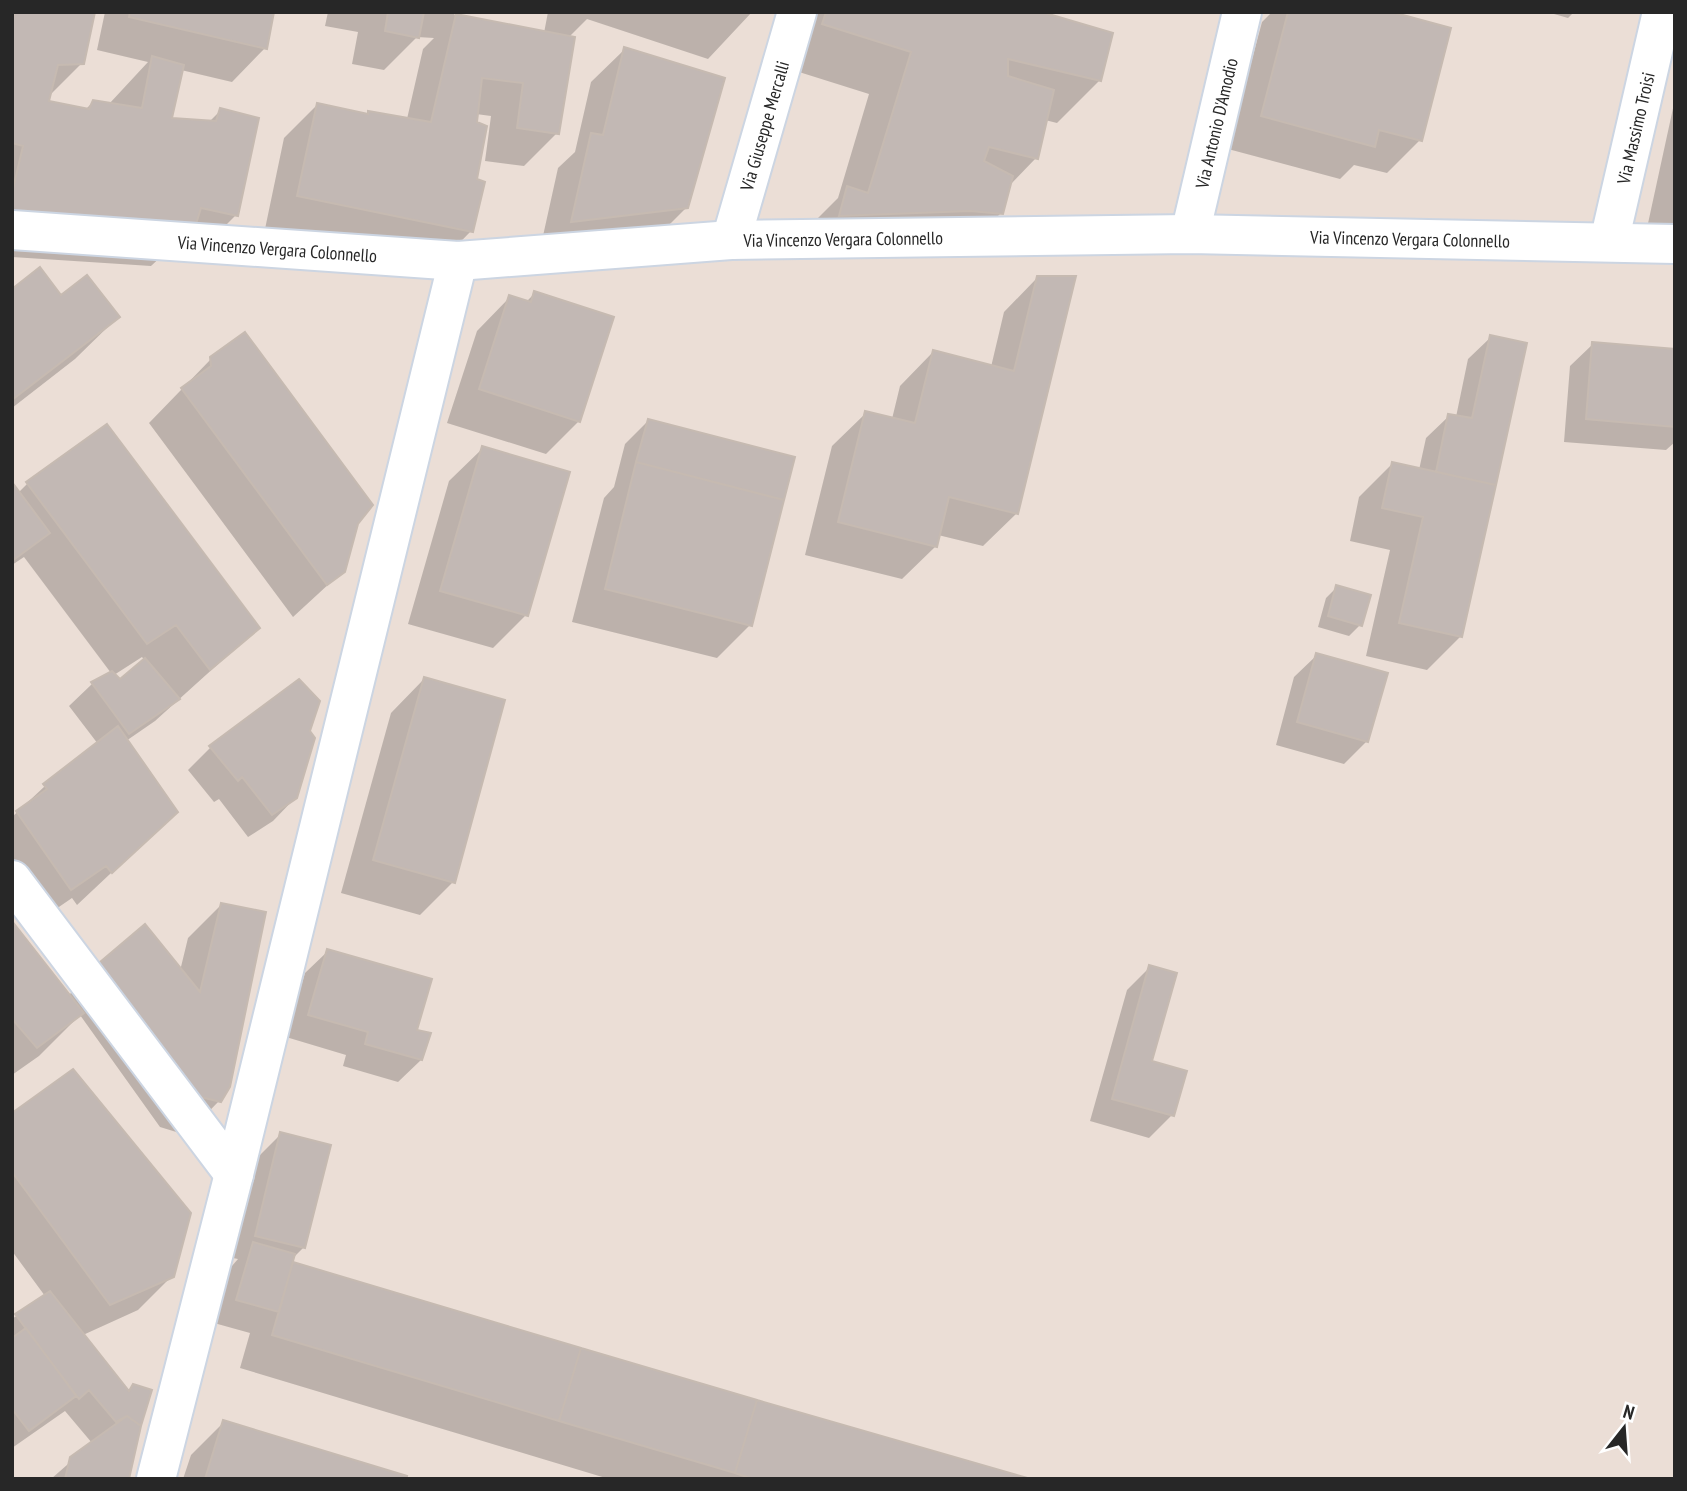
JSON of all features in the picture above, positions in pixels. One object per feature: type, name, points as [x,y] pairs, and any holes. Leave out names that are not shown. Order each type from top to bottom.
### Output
[{"type":"street","name":"Via Giuseppe Mercalli","points":[[731,240],[797,12]]},
{"type":"street","name":"Via Antonio D'Amodio","points":[[1189,234],[1242,12]]},
{"type":"street","name":"Via Massimo Troisi","points":[[1609,242],[1662,12]]},
{"type":"street","name":"Via Vincenzo Vergara Colonnello","points":[[12,230],[458,261],[731,240],[1189,234],[1675,244]]},
{"type":"street","points":[[156,1479],[234,1174],[458,261]]},
{"type":"street","points":[[12,880],[234,1174]]},
{"type":"building","points":[[15,12],[95,12],[84,64],[58,65],[49,101],[89,109],[93,100],[142,108],[152,56],[184,65],[172,118],[216,121],[220,108],[259,118],[238,216],[201,208],[196,224],[12,212],[12,193],[23,146],[12,143],[12,23]]},
{"type":"building","points":[[130,12],[274,12],[267,49],[129,17]]},
{"type":"building","points":[[388,12],[424,12],[419,38],[385,31]]},
{"type":"building","points":[[826,12],[1042,12],[1113,33],[1101,81],[1008,59],[1008,76],[1054,90],[1038,159],[989,147],[984,161],[1013,176],[1003,214],[970,211],[839,216],[847,186],[868,193],[911,52],[822,24]]},
{"type":"building","points":[[1288,12],[1392,12],[1451,28],[1422,141],[1379,130],[1375,147],[1261,116]]},
{"type":"building","points":[[456,14],[575,37],[559,134],[517,128],[523,83],[482,78],[477,122],[487,126],[477,179],[485,182],[473,232],[297,196],[317,103],[368,114],[368,111],[431,122]]},
{"type":"building","points":[[624,47],[725,78],[688,208],[571,222],[591,133],[603,135]]},
{"type":"building","points":[[40,267],[61,295],[87,275],[120,317],[12,400],[12,289]]},
{"type":"building","points":[[1037,276],[1076,276],[1018,514],[949,497],[937,547],[838,522],[865,411],[915,423],[933,350],[1014,371]]},
{"type":"building","points":[[534,291],[614,317],[580,422],[479,389],[509,295],[531,302]]},
{"type":"building","points":[[245,332],[373,505],[358,524],[345,572],[327,585],[181,388],[211,366],[210,357]]},
{"type":"building","points":[[1490,335],[1527,343],[1496,485],[1436,472],[1448,414],[1472,418]]},
{"type":"building","points":[[1592,342],[1675,349],[1675,427],[1586,419]]},
{"type":"building","points":[[648,419],[795,457],[784,500],[636,462]]},
{"type":"building","points":[[107,424],[260,628],[210,670],[176,625],[147,644],[26,482]]},
{"type":"building","points":[[482,446],[570,472],[528,616],[440,591]]},
{"type":"building","points":[[636,462],[784,500],[752,626],[605,589]]},
{"type":"building","points":[[1392,462],[1496,485],[1462,637],[1399,623],[1423,517],[1382,508]]},
{"type":"building","points":[[12,482],[50,533],[12,561]]},
{"type":"building","points":[[1336,585],[1371,595],[1362,626],[1328,616]]},
{"type":"building","points":[[1316,653],[1388,673],[1368,742],[1297,722]]},
{"type":"building","points":[[145,658],[180,699],[129,734],[91,682],[112,671],[120,679]]},
{"type":"building","points":[[424,677],[505,700],[455,883],[373,860]]},
{"type":"building","points":[[299,679],[320,701],[310,731],[315,738],[297,798],[272,815],[242,777],[238,781],[209,746]]},
{"type":"building","points":[[118,726],[178,812],[112,873],[106,866],[71,890],[16,811],[47,789],[43,784]]},
{"type":"building","points":[[221,903],[266,912],[230,1087],[221,1102],[193,1095],[99,963],[145,924],[200,992]]},
{"type":"building","points":[[12,921],[84,1013],[37,1048],[12,1019]]},
{"type":"building","points":[[327,949],[432,979],[417,1030],[431,1033],[422,1060],[365,1044],[368,1032],[308,1015]]},
{"type":"building","points":[[1149,965],[1177,973],[1152,1061],[1187,1071],[1174,1116],[1112,1099]]},
{"type":"building","points":[[73,1069],[191,1213],[174,1277],[110,1305],[12,1172],[12,1113]]},
{"type":"building","points":[[280,1132],[331,1145],[305,1248],[255,1236]]},
{"type":"building","points":[[253,1242],[295,1254],[279,1312],[236,1300]]},
{"type":"building","points":[[293,1262],[581,1348],[559,1421],[272,1335]]},
{"type":"building","points":[[50,1291],[129,1391],[133,1384],[152,1390],[141,1426],[127,1416],[116,1422],[89,1390],[79,1399],[15,1314]]},
{"type":"building","points":[[26,1328],[76,1396],[29,1431],[12,1409],[12,1338]]},
{"type":"building","points":[[581,1348],[757,1400],[735,1473],[559,1421]]},
{"type":"building","points":[[757,1400],[1031,1479],[753,1479],[735,1473]]},
{"type":"building","points":[[127,1416],[141,1426],[129,1479],[65,1479],[70,1457]]},
{"type":"building","points":[[223,1420],[407,1476],[406,1479],[205,1479]]}]
